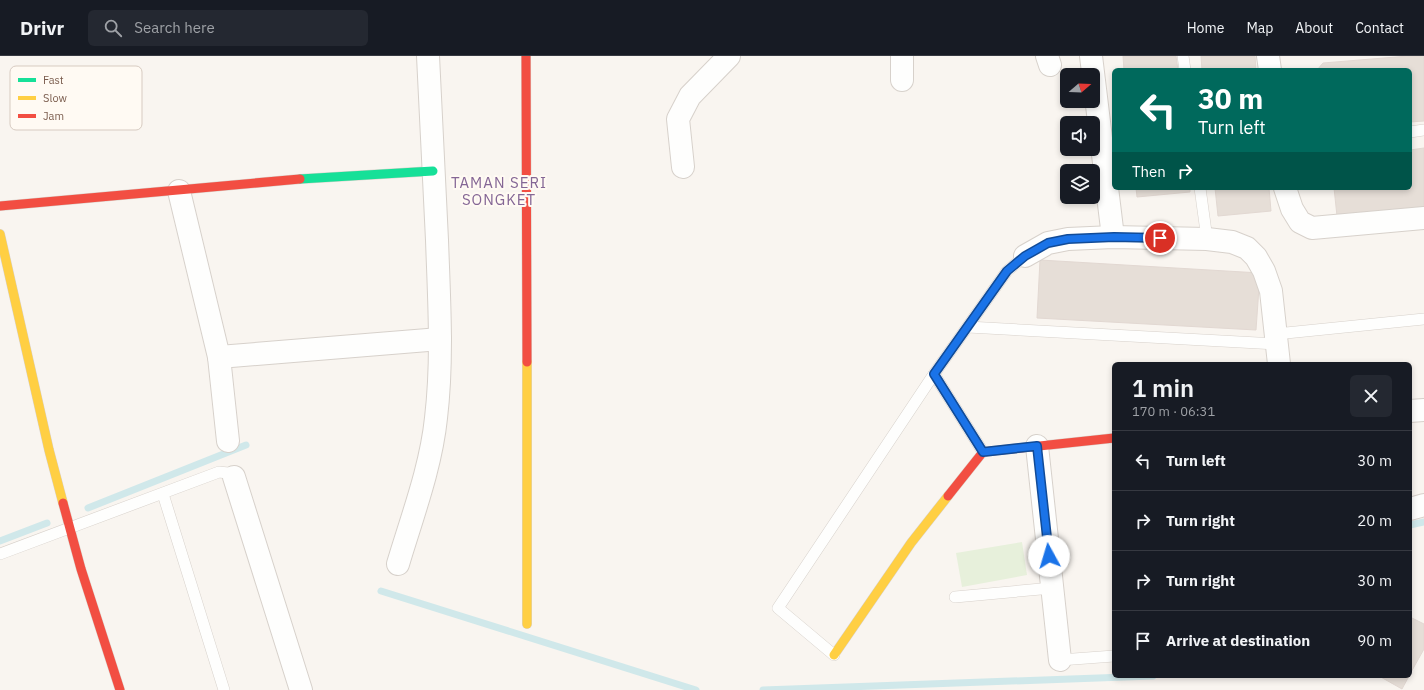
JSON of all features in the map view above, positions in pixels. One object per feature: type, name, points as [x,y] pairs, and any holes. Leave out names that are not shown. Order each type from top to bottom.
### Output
[{"type":"street","points":[[398,564],[428,460],[436,419],[440,339],[428,56]]},
{"type":"street","points":[[526,56],[526,624]]},
{"type":"street","points":[[683,167],[678,119],[690,96],[729,56]]},
{"type":"street","points":[[902,56],[902,80]]},
{"type":"street","points":[[1091,56],[1114,237]]},
{"type":"street","points":[[1268,56],[1270,68]]},
{"type":"street","points":[[0,206],[315,178],[433,171]]},
{"type":"street","points":[[1286,190],[1292,209],[1300,222],[1312,228],[1329,228],[1424,218]]},
{"type":"street","points":[[180,191],[219,356],[228,440]]},
{"type":"street","points":[[0,234],[49,450],[70,527],[120,690]]},
{"type":"street","points":[[1025,256],[1048,243],[1068,239],[1114,237],[1207,239],[1232,242],[1247,248],[1256,257],[1264,271],[1271,291],[1278,347]]},
{"type":"street","points":[[219,356],[440,339]]},
{"type":"street","points":[[1412,411],[1424,410]]},
{"type":"street","points":[[834,655],[911,544],[983,452],[1112,438]]},
{"type":"street","points":[[1037,446],[1060,660]]},
{"type":"street","points":[[234,477],[301,690]]},
{"type":"street","points":[[1412,509],[1424,506]]},
{"type":"lane","points":[[1183,56],[1185,68]]},
{"type":"lane","points":[[1412,132],[1424,130]]},
{"type":"lane","points":[[1200,190],[1207,239]]},
{"type":"lane","points":[[834,655],[778,608],[934,374],[1007,271],[1025,256]]},
{"type":"lane","points":[[968,327],[1278,347],[1424,319]]},
{"type":"lane","points":[[934,374],[983,452]]},
{"type":"lane","points":[[0,554],[219,472],[228,473],[234,477]]},
{"type":"lane","points":[[163,494],[224,690]]},
{"type":"lane","points":[[955,597],[1052,588]]},
{"type":"lane","points":[[1060,660],[1112,656]]},
{"type":"green space","points":[[1022,542],[1027,575],[962,587],[956,553]]},
{"type":"building","points":[[1123,56],[1176,56],[1178,68],[1124,68]]},
{"type":"building","points":[[1201,56],[1255,56],[1256,68],[1202,68]]},
{"type":"building","points":[[1424,56],[1424,121],[1412,122],[1412,68],[1319,68],[1323,63]]},
{"type":"building","points":[[1424,148],[1424,208],[1337,216],[1334,190],[1412,190],[1412,150]]},
{"type":"building","points":[[1136,190],[1190,190],[1190,192],[1137,197]]},
{"type":"building","points":[[1215,190],[1269,190],[1271,211],[1218,216]]},
{"type":"building","points":[[1040,260],[1260,273],[1256,330],[1037,318]]},
{"type":"building","points":[[1412,618],[1424,624],[1424,649],[1412,670]]},
{"type":"building","points":[[1383,678],[1408,678],[1402,689]]},
{"type":"waterway","points":[[88,508],[246,445]]},
{"type":"waterway","points":[[1412,525],[1424,522]]},
{"type":"waterway","points":[[0,541],[47,523]]},
{"type":"waterway","points":[[381,591],[696,690]]},
{"type":"waterway","points":[[763,690],[1112,677]]},
{"type":"traffic: fast","points":[[300,179],[433,171]]},
{"type":"traffic: slow","points":[[0,234],[49,450],[63,503]]},
{"type":"traffic: slow","points":[[527,362],[527,624]]},
{"type":"traffic: slow","points":[[834,655],[911,543],[948,496]]},
{"type":"traffic: jam","points":[[526,56],[527,362]]},
{"type":"traffic: jam","points":[[0,206],[300,179]]},
{"type":"traffic: jam","points":[[948,496],[983,452],[1112,438]]},
{"type":"traffic: jam","points":[[63,503],[81,569],[120,690]]},
{"type":"district","name":"TAMAN SERI SONGKET","points":[[499,190]]},
{"type":"route","points":[[1049,556],[1037,446],[983,452],[934,374],[1007,271],[1025,256],[1048,243],[1068,239],[1114,237],[1160,238]]}]
